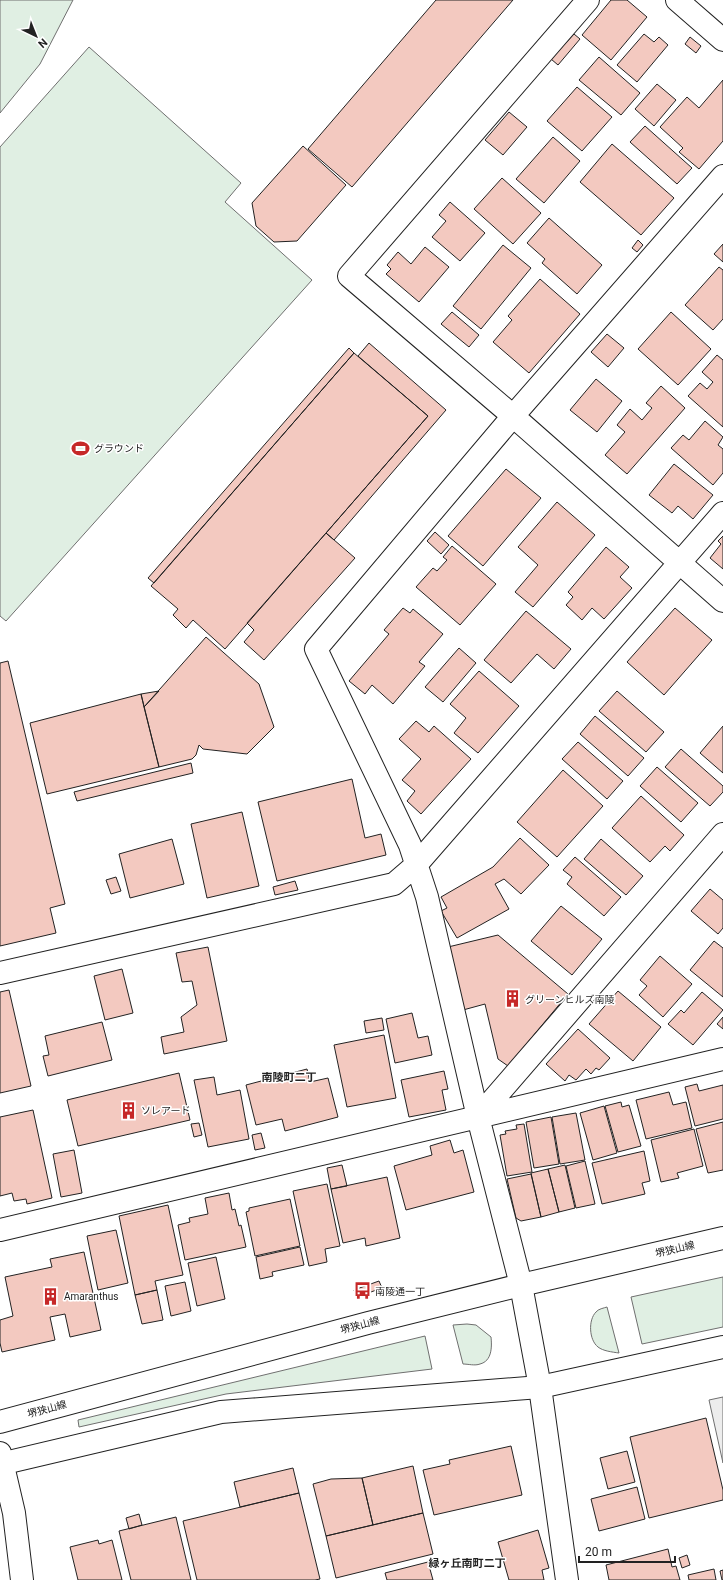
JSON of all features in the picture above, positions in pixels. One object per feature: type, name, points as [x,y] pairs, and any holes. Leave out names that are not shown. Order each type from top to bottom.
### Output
[{"type":"street","points":[[588,0],[349,276],[513,416],[723,601]]},
{"type":"street","points":[[677,0],[723,40]]},
{"type":"street","points":[[568,1580],[540,1387],[520,1285],[478,1117],[427,897],[410,845],[316,650],[513,416],[723,176]]},
{"type":"street","points":[[0,973],[394,884],[416,865],[723,513]]},
{"type":"street","points":[[478,1117],[723,834]]},
{"type":"street","points":[[0,1230],[723,1059]]},
{"type":"street","name":"堺狭山線","points":[[0,1422],[368,1323],[520,1285],[723,1238]]},
{"type":"street","points":[[22,1580],[14,1513],[1,1460],[221,1412],[540,1387],[723,1347]]},
{"type":"green space","points":[[0,0],[73,0],[40,64],[0,113]]},
{"type":"green space","name":"グラウンド","points":[[89,47],[241,183],[225,202],[312,280],[6,621],[0,616],[0,147]]},
{"type":"green space","points":[[723,1277],[723,1327],[642,1344],[631,1297]]},
{"type":"green space","points":[[607,1307],[619,1353],[598,1347],[591,1335],[593,1316],[598,1310]]},
{"type":"green space","points":[[453,1325],[476,1325],[491,1337],[489,1357],[480,1364],[463,1364]]},
{"type":"green space","points":[[425,1336],[432,1369],[226,1394],[79,1427],[78,1420]]},
{"type":"shaded area","points":[[723,1397],[723,1463],[709,1400]]},
{"type":"building","points":[[436,0],[513,0],[352,187],[308,149]]},
{"type":"building","points":[[611,0],[627,0],[647,17],[611,60],[582,35]]},
{"type":"building","points":[[574,34],[580,39],[558,65],[551,59]]},
{"type":"building","points":[[644,34],[654,42],[659,37],[668,45],[637,82],[617,65]]},
{"type":"building","points":[[690,37],[701,46],[696,53],[685,44]]},
{"type":"building","points":[[599,57],[640,93],[621,115],[579,80]]},
{"type":"building","points":[[723,80],[723,141],[699,169],[679,152],[683,148],[660,127],[687,97],[699,108]]},
{"type":"building","points":[[657,84],[676,100],[654,126],[635,109]]},
{"type":"building","points":[[577,87],[612,117],[582,151],[547,121]]},
{"type":"building","points":[[509,112],[527,127],[503,155],[485,140]]},
{"type":"building","points":[[645,126],[692,168],[677,184],[630,142]]},
{"type":"building","points":[[553,137],[580,161],[544,203],[516,179]]},
{"type":"building","points":[[612,144],[674,198],[641,235],[580,182]]},
{"type":"building","points":[[303,146],[346,185],[297,241],[274,242],[256,226],[252,203]]},
{"type":"building","points":[[502,178],[541,213],[513,244],[474,209]]},
{"type":"building","points":[[450,202],[485,233],[460,261],[432,237],[446,221],[439,215]]},
{"type":"building","points":[[549,218],[602,265],[577,294],[542,263],[545,259],[527,243]]},
{"type":"building","points":[[638,240],[643,245],[637,252],[632,248]]},
{"type":"building","points":[[723,244],[723,262],[714,254]]},
{"type":"building","points":[[503,245],[531,268],[481,329],[453,306]]},
{"type":"building","points":[[425,247],[449,267],[419,302],[386,274],[391,269],[387,265],[398,252],[411,264]]},
{"type":"building","points":[[719,267],[723,270],[723,319],[713,330],[685,305]]},
{"type":"building","points":[[540,279],[580,314],[529,373],[493,342],[512,320],[508,316]]},
{"type":"building","points":[[452,312],[479,335],[469,347],[441,324]]},
{"type":"building","points":[[671,312],[711,349],[678,385],[638,349]]},
{"type":"building","points":[[607,334],[624,348],[608,367],[591,352]]},
{"type":"building","points":[[369,343],[446,410],[334,540],[326,533],[428,416],[358,356]]},
{"type":"building","points":[[349,348],[354,353],[154,583],[148,578]]},
{"type":"building","points":[[354,353],[428,416],[225,649],[193,620],[186,628],[173,615],[178,609],[151,586]]},
{"type":"building","points":[[717,355],[723,360],[723,427],[688,396],[700,383],[707,389],[713,382],[702,372]]},
{"type":"building","points":[[596,379],[622,401],[597,432],[570,410]]},
{"type":"building","points":[[661,386],[685,408],[627,474],[605,455],[625,432],[617,425],[630,409],[642,420],[652,408],[646,403]]},
{"type":"building","points":[[705,421],[723,437],[718,445],[723,449],[723,473],[713,485],[671,448],[683,435],[689,440]]},
{"type":"building","points":[[674,464],[713,495],[693,519],[678,506],[672,513],[649,495]]},
{"type":"building","points":[[506,469],[541,498],[483,566],[448,536]]},
{"type":"building","points":[[557,502],[595,535],[533,607],[515,592],[538,565],[518,547]]},
{"type":"building","points":[[435,532],[449,545],[441,554],[427,541]]},
{"type":"building","points":[[326,533],[355,558],[264,660],[244,642],[254,630],[247,623]]},
{"type":"building","points":[[723,536],[723,569],[710,558],[721,544],[718,541]]},
{"type":"building","points":[[452,546],[496,584],[460,625],[416,587],[433,568],[437,571],[447,560],[443,557]]},
{"type":"building","points":[[606,547],[629,567],[620,577],[632,588],[604,619],[592,608],[582,620],[566,605],[573,597],[568,592]]},
{"type":"building","points":[[403,608],[410,613],[413,609],[443,634],[419,662],[425,666],[393,704],[372,685],[365,694],[349,681],[389,634],[384,630]]},
{"type":"building","points":[[675,608],[712,640],[664,695],[627,662]]},
{"type":"building","points":[[526,611],[571,649],[554,669],[537,654],[511,683],[484,660]]},
{"type":"building","points":[[206,637],[259,684],[274,727],[247,754],[203,749],[199,745],[196,755],[192,759],[159,767],[144,707]]},
{"type":"building","points":[[459,648],[476,663],[443,702],[425,687]]},
{"type":"building","points":[[8,661],[65,904],[50,908],[56,933],[0,946],[0,663]]},
{"type":"building","points":[[479,671],[519,706],[478,753],[454,733],[466,718],[450,704]]},
{"type":"building","points":[[159,691],[144,707],[141,694]]},
{"type":"building","points":[[617,691],[664,732],[646,752],[599,711]]},
{"type":"building","points":[[141,694],[159,767],[47,794],[30,723]]},
{"type":"building","points":[[595,716],[644,758],[628,776],[580,734]]},
{"type":"building","points":[[416,721],[429,732],[434,726],[471,759],[421,814],[407,801],[415,791],[402,780],[421,759],[399,739]]},
{"type":"building","points":[[723,726],[723,773],[700,753]]},
{"type":"building","points":[[578,742],[623,781],[607,799],[562,759]]},
{"type":"building","points":[[681,749],[723,786],[723,792],[710,806],[665,767]]},
{"type":"building","points":[[191,763],[193,773],[77,801],[74,792]]},
{"type":"building","points":[[657,767],[698,803],[681,822],[640,786]]},
{"type":"building","points":[[563,770],[603,806],[557,857],[517,822]]},
{"type":"building","points":[[352,779],[365,838],[381,834],[386,855],[277,881],[258,802]]},
{"type":"building","points":[[641,796],[684,835],[670,851],[665,846],[650,862],[612,828]]},
{"type":"building","points":[[242,812],[259,886],[207,898],[191,824]]},
{"type":"building","points":[[520,838],[549,865],[521,894],[504,879],[495,884],[509,909],[457,938],[441,911],[447,908],[441,897],[493,867]]},
{"type":"building","points":[[172,839],[184,884],[130,898],[119,854]]},
{"type":"building","points":[[601,839],[643,876],[626,895],[584,859]]},
{"type":"building","points":[[575,857],[621,897],[604,916],[567,884],[572,877],[563,870]]},
{"type":"building","points":[[116,877],[121,891],[111,894],[106,880]]},
{"type":"building","points":[[295,881],[298,890],[275,895],[273,887]]},
{"type":"building","points":[[710,889],[723,900],[723,928],[718,934],[691,911]]},
{"type":"building","points":[[561,906],[602,939],[572,975],[531,941]]},
{"type":"building","name":"グリーンヒルズ南陵","points":[[498,935],[568,994],[508,1066],[498,1059],[485,1004],[463,1010],[448,947]]},
{"type":"building","points":[[714,941],[723,948],[723,997],[690,970]]},
{"type":"building","points":[[208,947],[227,1041],[164,1054],[161,1037],[184,1032],[181,1017],[197,1005],[192,981],[182,982],[176,953]]},
{"type":"building","points":[[660,956],[692,984],[663,1017],[639,995],[647,986],[640,980]]},
{"type":"building","points":[[122,969],[133,1013],[105,1020],[94,976]]},
{"type":"building","points":[[9,990],[31,1086],[0,1093],[0,992]]},
{"type":"building","points":[[618,991],[661,1027],[633,1061],[589,1024]]},
{"type":"building","points":[[702,992],[723,1010],[693,1045],[668,1024],[681,1010],[684,1013]]},
{"type":"building","points":[[412,1013],[418,1038],[428,1036],[432,1055],[395,1063],[386,1019]]},
{"type":"building","points":[[723,1017],[723,1029],[717,1024]]},
{"type":"building","points":[[382,1018],[384,1030],[366,1033],[364,1021]]},
{"type":"building","points":[[102,1022],[112,1060],[48,1076],[43,1056],[49,1055],[45,1036]]},
{"type":"building","points":[[578,1029],[610,1058],[599,1070],[596,1068],[591,1074],[586,1069],[576,1080],[569,1075],[565,1081],[546,1064]]},
{"type":"building","points":[[384,1035],[396,1098],[347,1107],[334,1045]]},
{"type":"building","points":[[307,1069],[310,1082],[328,1078],[338,1117],[285,1131],[282,1119],[256,1125],[246,1085]]},
{"type":"building","points":[[444,1071],[448,1089],[442,1090],[446,1110],[409,1117],[401,1080]]},
{"type":"building","name":"ソレアード","points":[[179,1073],[190,1120],[78,1146],[67,1100]]},
{"type":"building","points":[[214,1077],[217,1095],[240,1090],[249,1139],[208,1147],[194,1080]]},
{"type":"building","points":[[697,1084],[699,1091],[723,1085],[723,1119],[695,1126],[685,1087]]},
{"type":"building","points":[[669,1092],[673,1105],[686,1102],[692,1128],[646,1139],[636,1100]]},
{"type":"building","points":[[621,1102],[622,1107],[629,1105],[641,1146],[618,1152],[605,1106]]},
{"type":"building","points":[[604,1106],[617,1153],[593,1160],[580,1113]]},
{"type":"building","points":[[33,1110],[52,1198],[27,1204],[26,1199],[14,1201],[12,1193],[0,1196],[0,1117]]},
{"type":"building","points":[[576,1113],[585,1160],[560,1164],[552,1117]]},
{"type":"building","points":[[551,1117],[559,1164],[534,1168],[526,1122]]},
{"type":"building","points":[[723,1122],[723,1170],[708,1173],[696,1129]]},
{"type":"building","points":[[199,1123],[202,1135],[194,1137],[191,1124]]},
{"type":"building","points":[[524,1124],[532,1172],[507,1176],[500,1135],[506,1134],[505,1131],[517,1129],[516,1125]]},
{"type":"building","points":[[694,1129],[703,1166],[677,1173],[679,1178],[661,1182],[651,1140]]},
{"type":"building","points":[[261,1133],[265,1148],[255,1150],[252,1135]]},
{"type":"building","points":[[450,1140],[454,1153],[463,1150],[474,1192],[406,1210],[394,1166],[432,1155],[430,1146]]},
{"type":"building","points":[[74,1150],[82,1193],[61,1197],[53,1154]]},
{"type":"building","points":[[644,1151],[650,1181],[642,1183],[645,1194],[602,1204],[592,1163]]},
{"type":"building","points":[[585,1161],[595,1204],[576,1208],[566,1166]]},
{"type":"building","points":[[342,1165],[347,1186],[331,1189],[327,1168]]},
{"type":"building","points":[[565,1165],[575,1208],[559,1212],[548,1169]]},
{"type":"building","points":[[548,1169],[559,1212],[541,1217],[531,1173]]},
{"type":"building","points":[[531,1174],[541,1217],[521,1221],[516,1218],[507,1179]]},
{"type":"building","points":[[387,1177],[400,1238],[366,1246],[365,1238],[343,1243],[331,1189]]},
{"type":"building","points":[[327,1184],[340,1246],[325,1249],[327,1262],[309,1266],[293,1191]]},
{"type":"building","points":[[229,1193],[232,1210],[235,1209],[239,1226],[241,1225],[246,1247],[185,1260],[178,1225],[190,1222],[189,1218],[208,1214],[205,1198]]},
{"type":"building","points":[[290,1199],[300,1246],[255,1256],[246,1212],[249,1211],[249,1208]]},
{"type":"building","points":[[168,1205],[183,1275],[155,1281],[157,1290],[135,1295],[119,1216]]},
{"type":"building","points":[[116,1230],[128,1283],[98,1290],[87,1236]]},
{"type":"building","points":[[300,1247],[304,1265],[272,1272],[273,1276],[260,1279],[256,1257]]},
{"type":"building","name":"Amaranthus","points":[[84,1252],[101,1330],[70,1337],[65,1314],[50,1317],[55,1340],[2,1352],[0,1343],[0,1320],[13,1316],[5,1277],[52,1267],[50,1259]]},
{"type":"building","points":[[216,1257],[225,1299],[197,1306],[188,1263]]},
{"type":"building","points":[[379,1281],[382,1288],[357,1297],[354,1290]]},
{"type":"building","points":[[185,1282],[191,1311],[171,1316],[165,1286]]},
{"type":"building","points":[[157,1290],[163,1320],[142,1324],[135,1295]]},
{"type":"building","points":[[706,1418],[723,1490],[723,1500],[649,1518],[630,1437]]},
{"type":"building","points":[[511,1446],[522,1495],[434,1515],[423,1470],[450,1464],[449,1460]]},
{"type":"building","points":[[627,1451],[635,1482],[608,1489],[600,1458]]},
{"type":"building","points":[[413,1466],[423,1513],[373,1525],[362,1478]]},
{"type":"building","points":[[293,1468],[299,1493],[240,1507],[234,1482]]},
{"type":"building","points":[[362,1478],[373,1525],[326,1536],[313,1484],[331,1479]]},
{"type":"building","points":[[637,1487],[645,1519],[599,1531],[591,1499]]},
{"type":"building","points":[[299,1493],[320,1579],[197,1580],[183,1521]]},
{"type":"building","points":[[423,1513],[433,1554],[336,1578],[326,1536]]},
{"type":"building","points":[[139,1514],[142,1525],[129,1529],[126,1518]]},
{"type":"building","points":[[176,1517],[191,1580],[131,1580],[119,1531]]},
{"type":"building","points":[[538,1530],[549,1568],[542,1570],[544,1580],[509,1580],[498,1542]]},
{"type":"building","points":[[98,1540],[99,1544],[112,1540],[122,1580],[78,1580],[70,1547]]},
{"type":"building","points":[[668,1549],[672,1567],[676,1566],[680,1580],[609,1580],[606,1565]]},
{"type":"building","points":[[687,1555],[690,1565],[682,1568],[679,1558]]},
{"type":"building","points":[[428,1562],[433,1580],[387,1580],[385,1573]]},
{"type":"building","points":[[714,1569],[716,1580],[689,1580],[688,1575]]},
{"type":"building","points":[[723,1570],[723,1580],[722,1580],[720,1571]]},
{"type":"place","name":"グラウンド","points":[[81,448]]},
{"type":"place","name":"グリーンヒルズ南陵","points":[[512,999]]},
{"type":"place","name":"ソレアード","points":[[128,1110]]},
{"type":"place","name":"南陵通一丁","points":[[362,1291]]},
{"type":"place","name":"Amaranthus","points":[[51,1296]]},
{"type":"district","name":"南陵町二丁","points":[[289,1077]]},
{"type":"district","name":"緑ヶ丘南町二丁","points":[[467,1563]]}]
